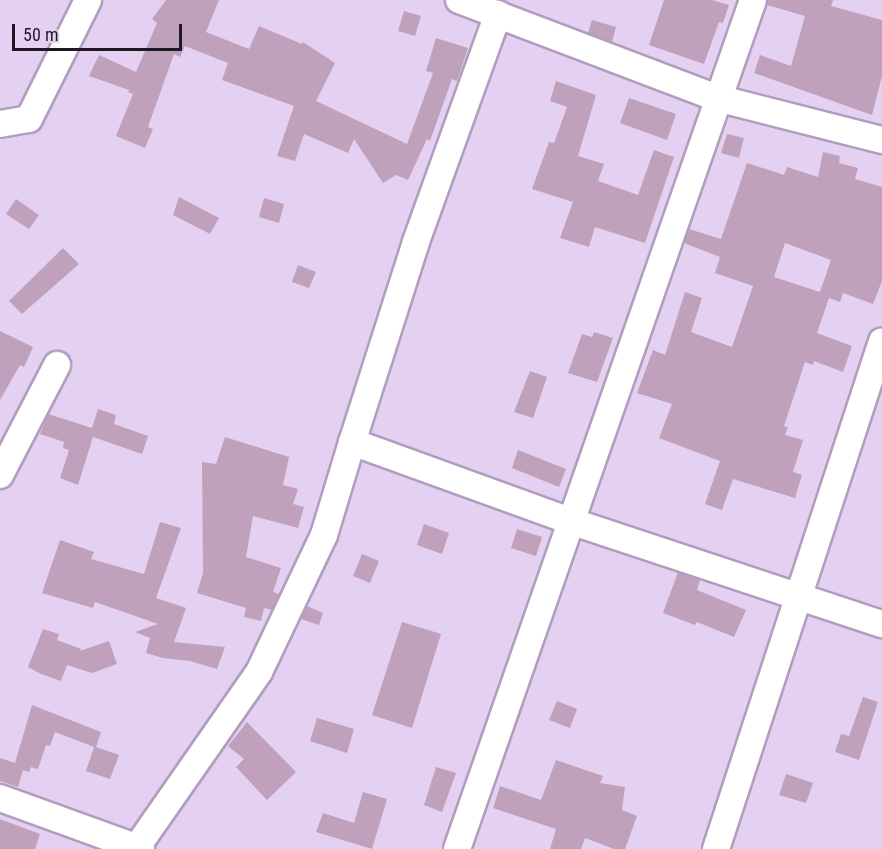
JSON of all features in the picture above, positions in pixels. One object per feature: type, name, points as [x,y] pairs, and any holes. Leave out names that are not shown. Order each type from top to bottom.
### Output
[{"type":"street","points":[[0,124],[28,119],[88,0]]},
{"type":"street","points":[[459,0],[717,98],[882,139]]},
{"type":"street","points":[[457,849],[753,0]]},
{"type":"street","points":[[0,798],[139,848],[259,672],[324,535],[416,242],[498,14]]},
{"type":"street","points":[[716,849],[882,341]]},
{"type":"street","points":[[0,475],[57,365]]},
{"type":"street","points":[[352,442],[570,521],[882,624]]},
{"type":"building","points":[[166,0],[219,0],[206,32],[249,49],[259,26],[302,44],[303,42],[335,63],[316,101],[407,144],[433,73],[426,71],[436,38],[468,48],[457,81],[452,79],[430,141],[427,139],[408,180],[396,175],[383,183],[354,139],[348,153],[304,134],[295,161],[277,156],[294,106],[222,80],[228,63],[185,46],[180,57],[174,54],[148,127],[153,129],[145,148],[116,136],[133,94],[128,92],[129,90],[89,76],[99,55],[136,72],[157,23],[152,19]]},
{"type":"building","points":[[664,0],[712,0],[729,5],[723,23],[719,22],[704,64],[649,45]]},
{"type":"building","points":[[768,0],[833,0],[831,6],[882,20],[882,76],[872,115],[754,73],[760,55],[791,66],[805,16],[767,5]]},
{"type":"building","points":[[404,11],[421,16],[415,36],[398,31]]},
{"type":"building","points":[[592,20],[616,27],[612,42],[588,33]]},
{"type":"building","points":[[556,81],[596,95],[578,156],[604,164],[598,181],[638,195],[654,150],[674,157],[645,243],[595,227],[589,247],[560,238],[573,202],[532,189],[549,142],[554,143],[567,107],[550,101]]},
{"type":"building","points":[[629,98],[676,114],[667,140],[620,123]]},
{"type":"building","points":[[727,134],[744,138],[739,158],[721,153]]},
{"type":"building","points":[[823,152],[840,156],[839,163],[858,168],[855,179],[882,187],[882,281],[873,304],[843,293],[840,302],[829,298],[817,333],[852,346],[843,372],[814,361],[813,365],[805,362],[784,426],[788,427],[785,435],[803,440],[793,472],[802,475],[795,498],[733,479],[722,510],[705,504],[720,461],[659,438],[672,404],[637,393],[653,350],[665,355],[685,292],[702,298],[691,332],[732,347],[753,286],[715,273],[720,257],[684,243],[689,229],[721,239],[747,163],[784,175],[787,167],[818,177]],"holes":[[[785,243],[831,260],[820,292],[774,277]]]},
{"type":"building","points":[[179,197],[219,218],[210,234],[173,215]]},
{"type":"building","points":[[264,198],[284,204],[279,223],[259,217]]},
{"type":"building","points":[[16,199],[39,215],[29,229],[6,214]]},
{"type":"building","points":[[63,248],[79,264],[22,314],[9,301]]},
{"type":"building","points":[[298,265],[316,272],[309,288],[292,282]]},
{"type":"building","points":[[0,331],[33,347],[24,367],[20,365],[0,400]]},
{"type":"building","points":[[594,332],[613,338],[597,382],[568,373],[582,334],[592,337]]},
{"type":"building","points":[[530,371],[547,377],[533,418],[514,412]]},
{"type":"building","points":[[98,409],[116,415],[114,424],[148,436],[142,454],[93,437],[78,485],[60,478],[69,450],[63,448],[64,442],[40,434],[48,414],[92,428]]},
{"type":"building","points":[[225,437],[289,457],[283,485],[298,489],[293,504],[304,507],[298,528],[253,516],[246,557],[281,568],[273,592],[279,594],[272,610],[264,608],[261,621],[244,617],[246,608],[197,593],[203,573],[202,462],[216,464]]},
{"type":"building","points":[[518,450],[566,469],[559,487],[512,468]]},
{"type":"building","points":[[160,522],[181,528],[156,598],[186,608],[174,642],[225,647],[217,669],[190,661],[163,658],[146,653],[150,638],[135,632],[158,624],[95,602],[93,608],[42,593],[60,540],[94,552],[91,559],[144,574]]},
{"type":"building","points":[[424,524],[449,533],[442,554],[417,545]]},
{"type":"building","points":[[517,529],[542,537],[536,556],[511,548]]},
{"type":"building","points":[[362,554],[379,561],[370,583],[353,576]]},
{"type":"building","points":[[678,572],[700,580],[697,590],[746,610],[734,637],[697,622],[695,625],[663,613]]},
{"type":"building","points":[[307,606],[323,613],[319,625],[301,619]]},
{"type":"building","points":[[402,622],[441,634],[412,728],[372,715]]},
{"type":"building","points":[[43,629],[59,634],[57,640],[81,649],[80,651],[109,641],[117,664],[92,673],[67,665],[61,681],[41,674],[28,667]]},
{"type":"building","points":[[863,697],[878,702],[859,760],[835,752],[841,734],[849,736]]},
{"type":"building","points":[[557,701],[577,709],[570,728],[549,720]]},
{"type":"building","points":[[32,705],[101,732],[96,747],[119,755],[110,779],[86,771],[94,747],[55,732],[50,746],[46,745],[38,769],[31,767],[29,772],[23,770],[18,787],[0,781],[0,758],[15,763]]},
{"type":"building","points":[[317,718],[354,729],[347,753],[310,741]]},
{"type":"building","points":[[247,722],[296,772],[267,800],[236,767],[244,759],[228,746]]},
{"type":"building","points":[[556,760],[603,776],[600,783],[625,787],[622,810],[637,816],[625,849],[614,849],[585,838],[581,849],[550,849],[556,829],[493,808],[500,786],[541,800]]},
{"type":"building","points":[[436,767],[456,773],[442,812],[424,805]]},
{"type":"building","points":[[786,774],[813,783],[806,803],[779,795]]},
{"type":"building","points":[[363,792],[387,799],[372,849],[316,832],[323,813],[354,823]]},
{"type":"building","points":[[0,819],[40,834],[35,849],[0,849]]}]
